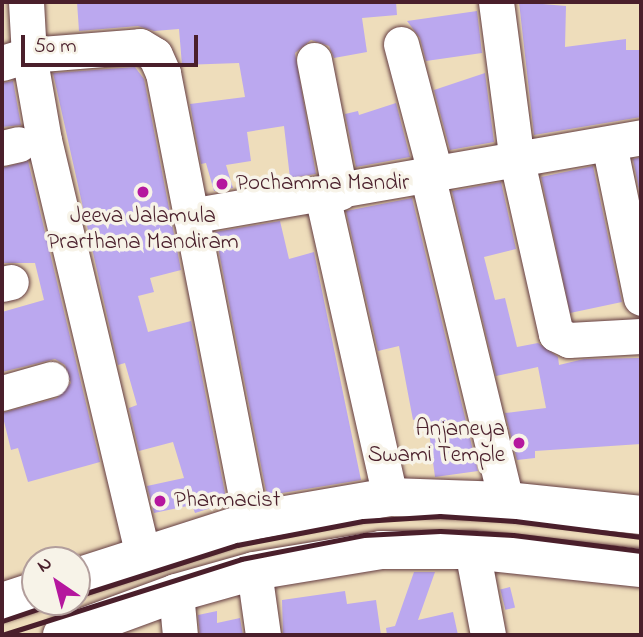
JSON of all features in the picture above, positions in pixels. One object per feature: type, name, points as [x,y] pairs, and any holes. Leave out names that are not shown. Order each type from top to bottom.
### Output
[{"type":"main road","points":[[91,572],[251,521],[390,497],[506,501],[641,515]]},
{"type":"main road","points":[[62,635],[176,593],[254,571],[381,550],[472,550],[641,568]]},
{"type":"main road","points":[[2,602],[21,596]]},
{"type":"street","points":[[26,2],[15,59],[44,140],[143,555]]},
{"type":"street","points":[[496,2],[517,161],[559,338],[641,337]]},
{"type":"street","points":[[401,44],[506,501]]},
{"type":"street","points":[[15,59],[139,46],[149,50],[163,73],[251,521]]},
{"type":"street","points":[[314,60],[331,193],[390,497]]},
{"type":"street","points":[[190,216],[625,141],[641,298]]},
{"type":"street","points":[[2,393],[51,379]]},
{"type":"street","points":[[472,550],[488,635]]},
{"type":"street","points":[[254,571],[263,635]]},
{"type":"street","points":[[176,593],[180,635]]},
{"type":"building","points":[[77,2],[396,2],[397,15],[362,18],[367,52],[334,58],[329,46],[311,40],[295,53],[316,174],[290,178],[284,126],[247,132],[251,161],[226,165],[233,188],[214,191],[206,163],[201,164],[190,104],[245,97],[239,63],[182,65],[179,29],[154,31],[138,26],[79,31]]},
{"type":"building","points":[[519,2],[566,6],[565,47],[626,39],[626,50],[641,50],[641,117],[534,135]]},
{"type":"building","points":[[477,11],[482,53],[426,61],[420,38],[407,21]]},
{"type":"building","points":[[135,67],[144,79],[181,270],[150,278],[154,292],[138,296],[148,332],[191,321],[227,503],[195,513],[192,505],[154,513],[147,486],[184,478],[173,442],[139,451],[129,408],[137,405],[125,363],[118,365],[53,73]]},
{"type":"building","points":[[485,73],[494,142],[450,150],[434,90]]},
{"type":"building","points":[[13,81],[21,125],[2,127],[2,83]]},
{"type":"building","points":[[396,103],[410,157],[356,167],[345,114],[358,111],[359,115]]},
{"type":"building","points":[[641,157],[641,200],[633,159]]},
{"type":"building","points":[[28,161],[100,462],[28,482],[18,448],[11,450],[2,413],[57,398],[71,383],[65,365],[55,359],[2,372],[2,312],[44,300],[35,263],[2,263],[2,168]]},
{"type":"building","points":[[593,166],[622,302],[570,313],[541,177]]},
{"type":"building","points":[[501,182],[516,249],[484,257],[495,300],[505,298],[517,347],[538,343],[558,357],[559,365],[584,359],[641,358],[641,444],[535,451],[535,458],[517,460],[505,413],[546,408],[538,367],[496,376],[452,191]]},
{"type":"building","points":[[412,198],[478,471],[435,477],[427,417],[413,420],[399,346],[378,351],[346,211]]},
{"type":"building","points":[[280,221],[289,259],[314,252],[361,480],[270,495],[266,491],[215,232]]},
{"type":"building","points":[[414,572],[435,572],[418,620],[453,612],[458,635],[387,635],[386,628],[395,626]]},
{"type":"building","points":[[510,587],[515,607],[505,610],[500,589]]},
{"type":"building","points":[[345,591],[347,604],[376,600],[381,635],[283,635],[282,600]]},
{"type":"building","points":[[217,611],[217,623],[240,618],[243,635],[200,635],[198,615]]},
{"type":"railway","points":[[91,592],[237,545],[363,521],[440,516],[515,521],[641,537]]},
{"type":"railway","points":[[2,635],[241,559],[364,535],[440,531],[513,535],[641,551]]},
{"type":"railway","points":[[2,621],[21,615]]},
{"type":"place","name":"Pochamma Mandir","points":[[222,184]]},
{"type":"place","name":"Jeeva Jalamula Prarthana Mandiram","points":[[143,192]]},
{"type":"place","name":"Anjaneya Swami Temple","points":[[519,443]]},
{"type":"place","name":"Pharmacist","points":[[160,501]]}]
